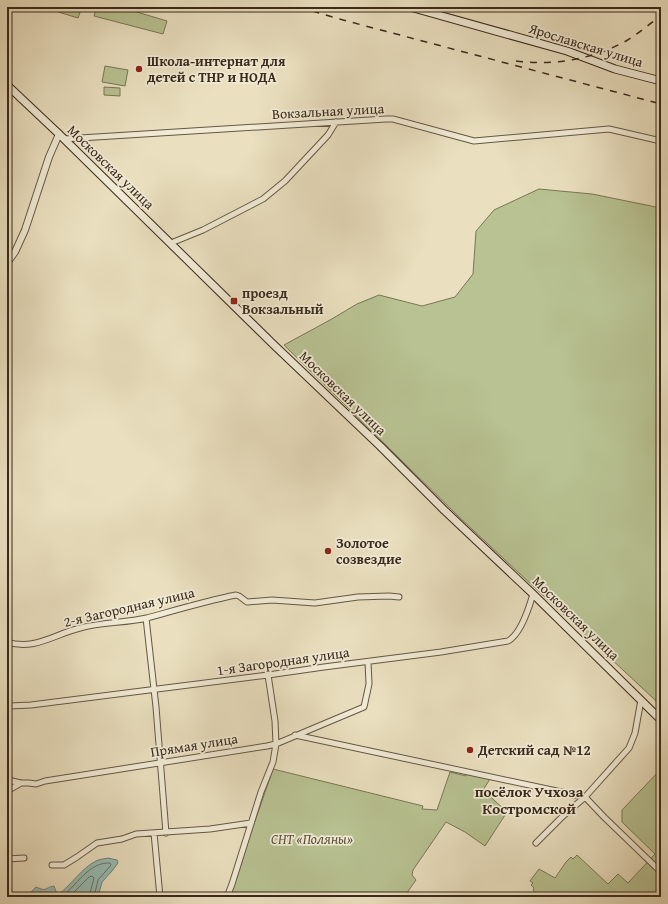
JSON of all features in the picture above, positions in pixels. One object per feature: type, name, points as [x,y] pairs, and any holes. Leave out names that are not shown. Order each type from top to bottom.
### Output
[{"type":"main road","name":"Ярославская улица","points":[[410,7],[567,51],[615,69],[661,81]]},
{"type":"main road","name":"Московская улица","points":[[7,85],[380,446],[444,510],[533,594],[661,720]]},
{"type":"street","name":"Вокзальная улица","points":[[64,139],[393,119],[474,141],[609,129],[661,141]]},
{"type":"street","points":[[171,243],[203,230],[262,199],[285,181],[328,135],[336,122]]},
{"type":"street","points":[[7,263],[15,252],[25,230],[49,157],[59,134]]},
{"type":"street","name":"1-я Загородная улица","points":[[7,705],[31,705],[154,690],[441,652],[508,641],[523,623],[533,594]]},
{"type":"street","name":"2-я Загородная улица","points":[[7,642],[14,644],[26,644],[45,641],[81,627],[146,618],[236,595],[246,602],[272,600],[315,603],[358,597],[398,597]]},
{"type":"street","points":[[146,618],[154,690],[166,832]]},
{"type":"street","name":"Прямая улица","points":[[21,783],[36,784],[45,781],[276,744],[364,706],[369,684],[368,662]]},
{"type":"street","points":[[227,897],[272,762],[276,744],[275,721],[268,675]]},
{"type":"street","points":[[536,843],[563,816],[585,797],[629,748],[635,734],[641,700]]},
{"type":"street","points":[[295,736],[585,797],[661,872]]},
{"type":"street","points":[[7,777],[12,781],[21,783]]},
{"type":"street","points":[[7,792],[21,783]]},
{"type":"street","points":[[52,866],[64,865],[97,843],[122,839],[136,834],[210,829],[251,823]]},
{"type":"street","points":[[154,833],[160,897]]},
{"type":"street","points":[[7,859],[24,858]]},
{"type":"green space","points":[[56,7],[82,7],[78,18],[55,11]]},
{"type":"green space","points":[[97,7],[120,7],[167,21],[163,34],[94,16]]},
{"type":"green space","points":[[105,66],[128,70],[125,86],[102,82]]},
{"type":"green space","points":[[104,87],[120,88],[120,96],[104,95]]},
{"type":"green space","points":[[539,189],[592,194],[661,208],[661,707],[458,516],[284,345],[357,304],[379,295],[422,306],[455,297],[473,274],[476,231],[494,210]]},
{"type":"green space","name":"СНТ «Поляны»","points":[[273,769],[423,806],[422,809],[437,810],[450,772],[466,776],[467,774],[490,779],[483,790],[507,812],[485,846],[465,832],[446,822],[413,870],[412,875],[416,880],[404,897],[229,897]]},
{"type":"green space","points":[[661,769],[661,897],[539,897],[533,890],[534,888],[531,885],[533,883],[530,881],[539,869],[555,878],[566,862],[571,857],[573,859],[577,855],[608,884],[618,874],[628,883],[655,854],[622,822],[622,810]]},
{"type":"water","points":[[108,858],[117,860],[118,863],[102,882],[98,897],[26,897],[36,887],[44,889],[54,886],[57,894],[59,894],[91,864],[98,860]]},
{"type":"railway","points":[[299,7],[661,104]]},
{"type":"railway","points":[[516,61],[545,63],[587,57],[626,41],[661,16]]},
{"type":"place","name":"Школа-интернат для детей с ТНР и НОДА","points":[[139,69]]},
{"type":"place","name":"проезд Вокзальный","points":[[234,301]]},
{"type":"place","name":"Золотое созвездие","points":[[328,551]]},
{"type":"place","name":"Детский сад №12","points":[[470,750]]},
{"type":"district","name":"посёлок Учхоза Костромской","points":[[529,800]]}]
